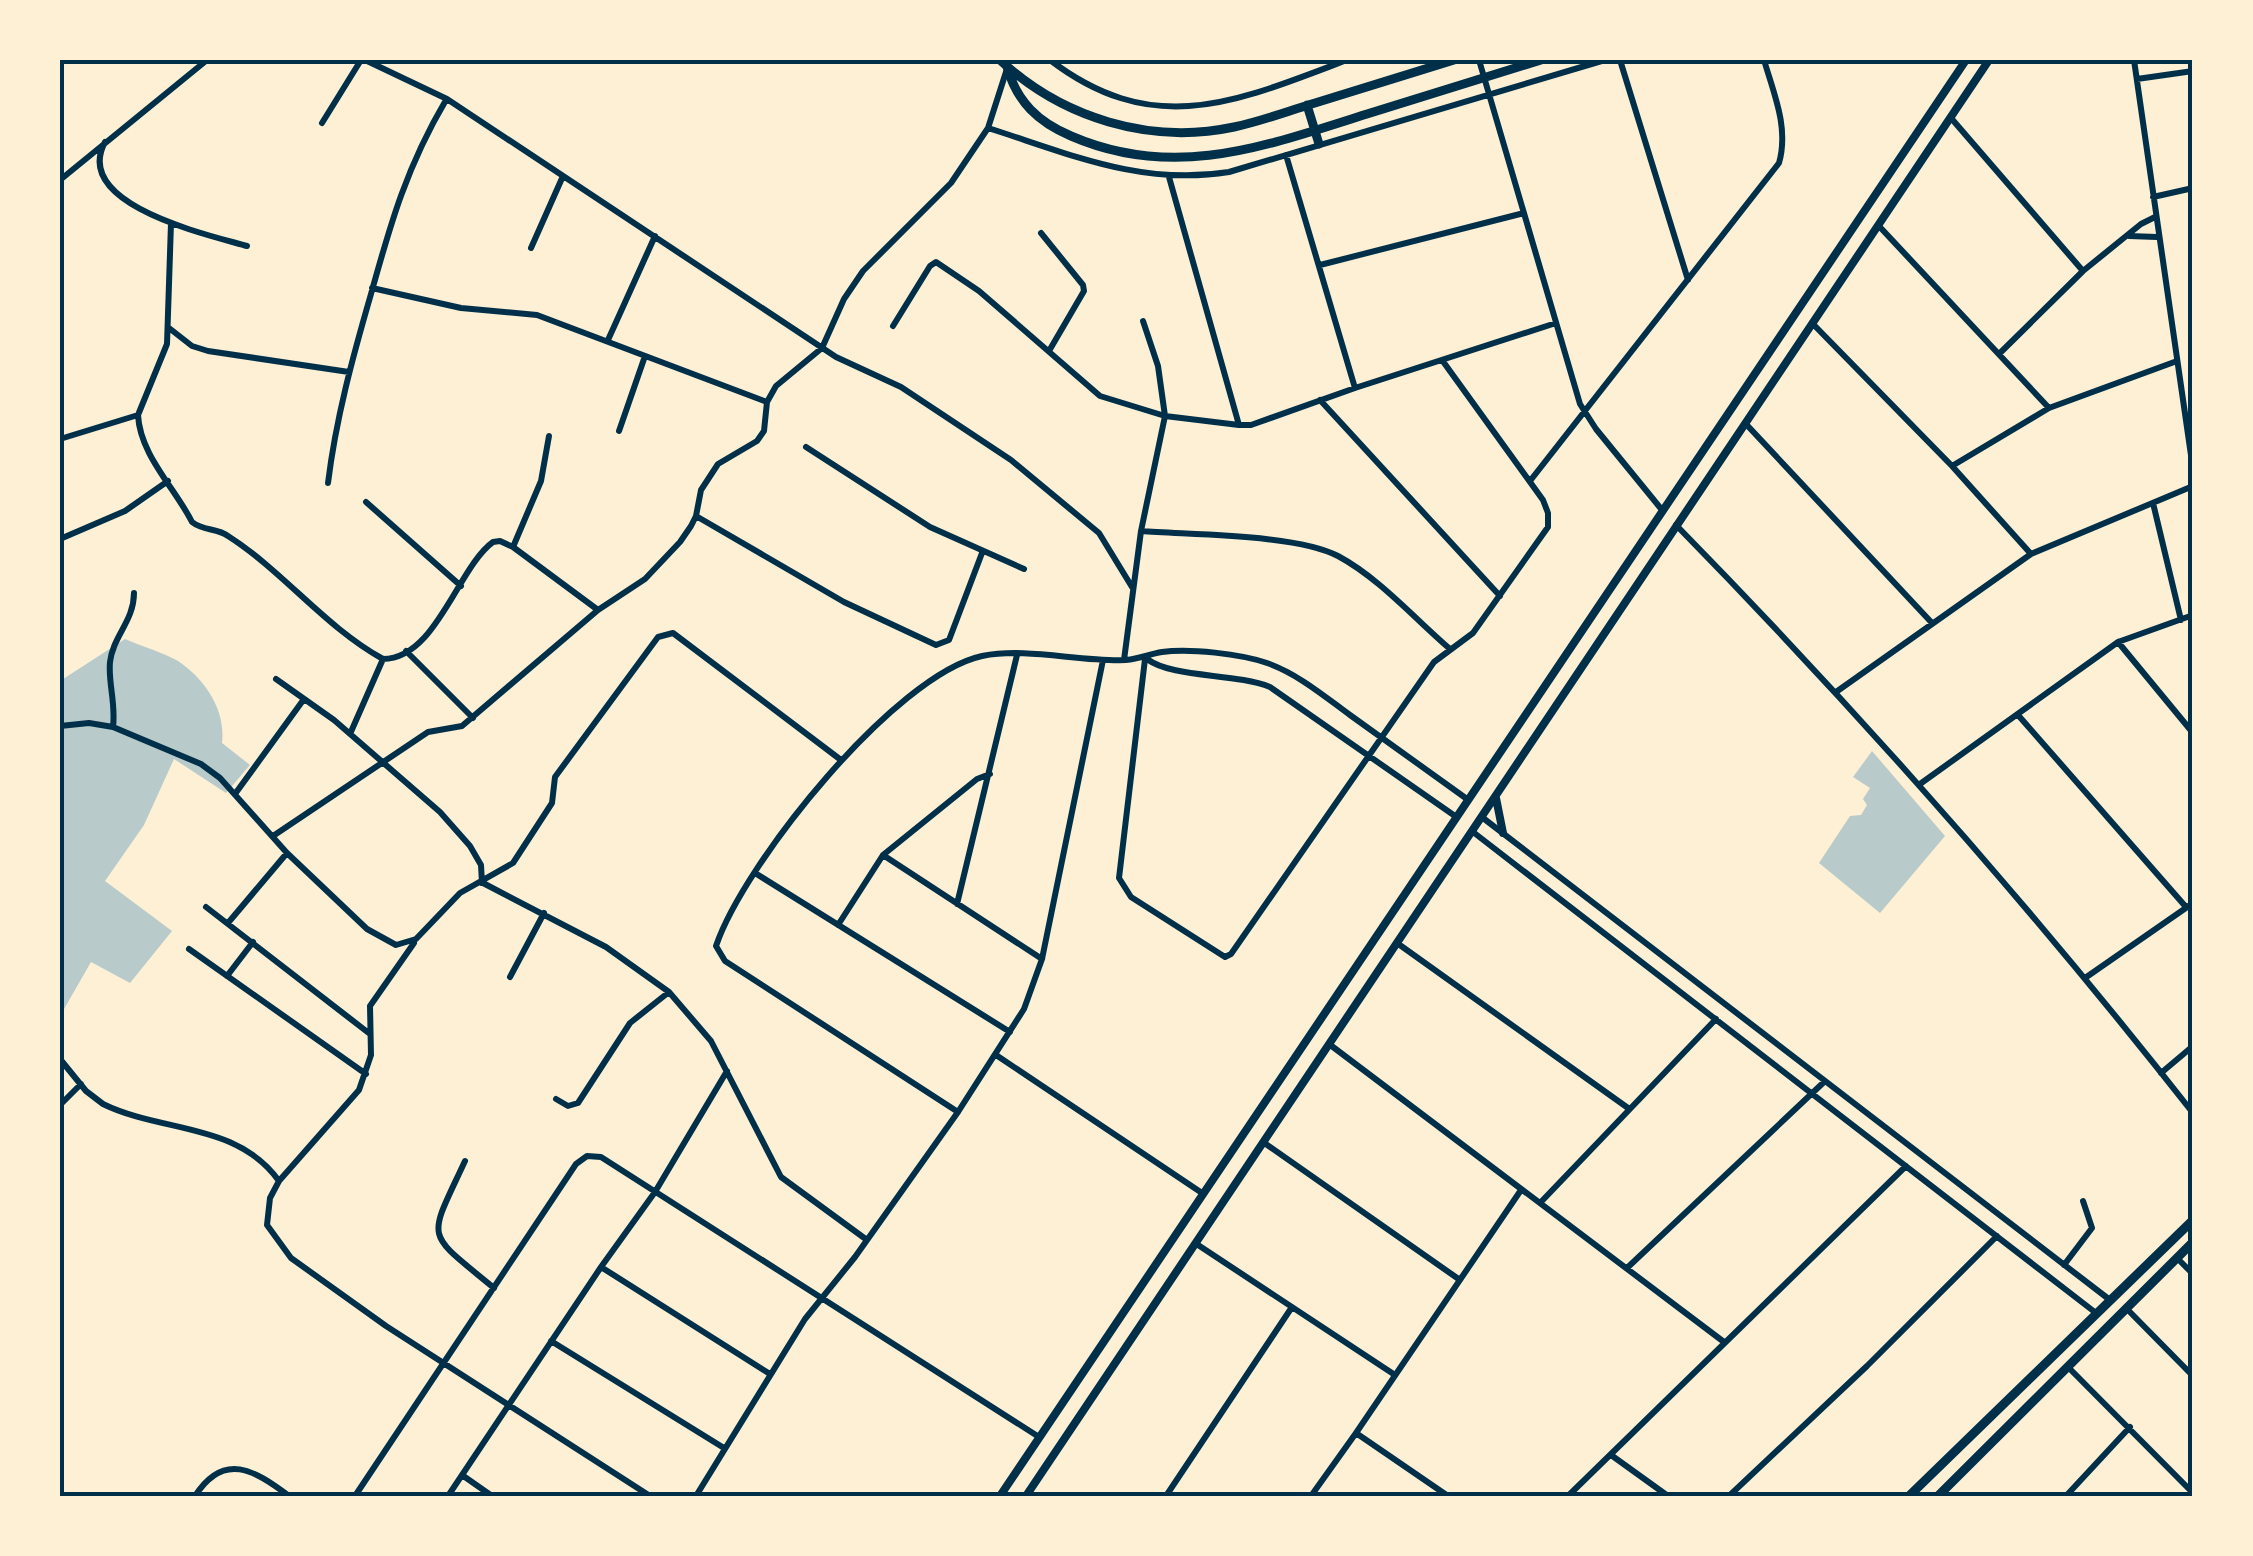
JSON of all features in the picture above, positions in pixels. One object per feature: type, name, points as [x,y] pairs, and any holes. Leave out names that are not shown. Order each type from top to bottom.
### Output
[{"type":"main road","points":[[1004,63],[1070,108],[1105,122],[1179,133],[1216,130],[1454,60]]},
{"type":"main road","points":[[1004,63],[1015,90],[1036,117],[1098,148],[1163,159],[1242,151],[1542,60]]},
{"type":"main road","points":[[1307,105],[1319,144]]},
{"type":"main road","points":[[1910,1496],[2193,1220]]},
{"type":"main road","points":[[1938,1496],[2193,1242]]},
{"type":"main road","points":[[1934,1472],[1948,1486]]},
{"type":"street","points":[[60,180],[207,60]]},
{"type":"street","points":[[322,123],[362,60],[447,100],[822,348],[901,387],[1011,460],[1099,533],[1132,587]]},
{"type":"street","points":[[1050,60],[1110,95],[1183,108],[1232,101],[1347,60]]},
{"type":"street","points":[[1479,60],[1585,414],[1662,510]]},
{"type":"street","points":[[988,128],[1115,169],[1169,177],[1229,172],[1605,60]]},
{"type":"street","points":[[1620,60],[1688,281]]},
{"type":"street","points":[[1530,480],[1778,163],[1784,146],[1783,127],[1764,60]]},
{"type":"street","points":[[1000,1496],[1966,60]]},
{"type":"street","points":[[1026,1496],[1989,60]]},
{"type":"street","points":[[2134,60],[2193,469]]},
{"type":"street","points":[[273,836],[428,732],[456,728],[473,718],[598,610],[645,579],[680,542],[696,516],[700,490],[718,464],[757,441],[764,432],[766,402],[781,380],[822,348],[853,284],[946,190],[988,128],[1000,98],[1004,63]]},
{"type":"street","points":[[2136,79],[2193,71]]},
{"type":"street","points":[[1950,83],[1967,94]]},
{"type":"street","points":[[328,483],[334,436],[382,244],[412,162],[447,100]]},
{"type":"street","points":[[1950,118],[2083,272]]},
{"type":"street","points":[[106,142],[100,165],[110,184],[134,206],[171,224],[247,246]]},
{"type":"street","points":[[1286,155],[1355,388]]},
{"type":"street","points":[[531,248],[563,176]]},
{"type":"street","points":[[1169,177],[1239,425]]},
{"type":"street","points":[[2152,197],[2193,188]]},
{"type":"street","points":[[1320,265],[1524,212]]},
{"type":"street","points":[[1999,354],[2083,272],[2154,218]]},
{"type":"street","points":[[171,224],[169,328],[163,360],[138,415],[145,444],[198,527],[226,534],[383,659],[398,657],[435,622],[487,546],[500,541],[598,610]]},
{"type":"street","points":[[1878,225],[2048,408]]},
{"type":"street","points":[[1041,234],[1084,291],[1049,352]]},
{"type":"street","points":[[608,341],[655,236]]},
{"type":"street","points":[[2128,236],[2158,237]]},
{"type":"street","points":[[893,326],[936,262],[979,290],[1100,396],[1165,416],[1251,425],[1556,324]]},
{"type":"street","points":[[372,288],[461,308],[537,315],[766,402]]},
{"type":"street","points":[[1124,660],[1141,531],[1165,416],[1158,366],[1143,322]]},
{"type":"street","points":[[1812,323],[1952,466],[2031,554]]},
{"type":"street","points":[[169,328],[192,346],[208,351],[349,372]]},
{"type":"street","points":[[619,431],[645,356]]},
{"type":"street","points":[[1146,659],[1119,878],[1130,897],[1222,957],[1231,954],[1434,662],[1469,638],[1548,526],[1546,506],[1530,480],[1442,360]]},
{"type":"street","points":[[1952,466],[2048,408],[2177,362]]},
{"type":"street","points":[[1320,400],[1500,596]]},
{"type":"street","points":[[60,439],[138,415]]},
{"type":"street","points":[[1745,422],[1932,623]]},
{"type":"street","points":[[513,547],[541,480],[549,436]]},
{"type":"street","points":[[806,447],[905,512],[1024,569]]},
{"type":"street","points":[[60,540],[125,512],[168,481]]},
{"type":"street","points":[[1836,692],[2031,554],[2193,486]]},
{"type":"street","points":[[366,502],[461,586]]},
{"type":"street","points":[[2153,503],[2181,620]]},
{"type":"street","points":[[696,516],[844,602],[940,646],[949,640],[982,552]]},
{"type":"street","points":[[1676,525],[1919,785],[2084,978],[2193,1114]]},
{"type":"street","points":[[1141,531],[1296,543],[1326,550],[1353,565],[1450,649]]},
{"type":"street","points":[[113,727],[115,702],[110,658],[130,620],[134,593]]},
{"type":"street","points":[[1919,785],[2118,642],[2193,615]]},
{"type":"street","points":[[650,1496],[442,1364],[290,1258],[267,1225],[270,1198],[279,1181],[354,1098],[371,1055],[370,1006],[416,939],[451,900],[513,863],[525,848],[552,803],[556,777],[658,636],[673,633],[842,760]]},
{"type":"street","points":[[2118,642],[2193,733]]},
{"type":"street","points":[[406,651],[473,718]]},
{"type":"street","points":[[958,1112],[720,958],[716,946],[755,873],[795,814],[842,760],[905,702],[953,666],[984,656],[1124,660],[1168,652],[1226,655],[1262,662],[1295,676],[1467,799]]},
{"type":"street","points":[[957,904],[1017,655]]},
{"type":"street","points":[[350,734],[383,659]]},
{"type":"street","points":[[1146,659],[1162,667],[1241,678],[1270,687],[1456,816]]},
{"type":"street","points":[[696,1496],[821,1298],[867,1240],[996,1055],[1035,985],[1103,660]]},
{"type":"street","points":[[1561,664],[1576,674]]},
{"type":"street","points":[[276,679],[383,762],[470,846],[480,866],[482,883]]},
{"type":"street","points":[[235,794],[304,699]]},
{"type":"street","points":[[2018,715],[2189,906],[2084,978]]},
{"type":"street","points":[[60,726],[90,723],[113,727],[191,758],[235,794],[287,853],[376,936],[396,944],[416,939]]},
{"type":"street","points":[[838,925],[883,855],[977,778],[990,774]]},
{"type":"street","points":[[1496,798],[1503,833]]},
{"type":"street","points":[[1483,818],[2110,1300]]},
{"type":"street","points":[[1473,832],[2096,1314]]},
{"type":"street","points":[[228,923],[287,853]]},
{"type":"street","points":[[883,855],[1042,959]]},
{"type":"street","points":[[755,873],[1010,1032]]},
{"type":"street","points":[[482,883],[640,969],[669,992],[711,1041],[781,1177],[867,1240]]},
{"type":"street","points":[[206,907],[370,1035]]},
{"type":"street","points":[[510,976],[544,914]]},
{"type":"street","points":[[227,976],[254,942]]},
{"type":"street","points":[[1397,943],[1628,1108]]},
{"type":"street","points":[[190,949],[366,1074]]},
{"type":"street","points":[[556,1099],[568,1106],[578,1103],[630,1023],[669,992]]},
{"type":"street","points":[[1540,1204],[1716,1020]]},
{"type":"street","points":[[1329,1044],[1724,1342]]},
{"type":"street","points":[[2161,1073],[2193,1046]]},
{"type":"street","points":[[996,1055],[1202,1193]]},
{"type":"street","points":[[60,1059],[94,1098],[113,1109],[234,1142],[259,1158],[279,1181]]},
{"type":"street","points":[[448,1496],[655,1192],[728,1070]]},
{"type":"street","points":[[1627,1268],[1824,1082]]},
{"type":"street","points":[[60,1105],[82,1084]]},
{"type":"street","points":[[1263,1142],[1460,1280]]},
{"type":"street","points":[[355,1496],[581,1158],[594,1155],[1039,1438]]},
{"type":"street","points":[[466,1161],[437,1223],[438,1237],[446,1249],[494,1288]]},
{"type":"street","points":[[1568,1496],[1906,1166]]},
{"type":"street","points":[[1312,1496],[1522,1190]]},
{"type":"street","points":[[2064,1265],[2092,1228],[2082,1201]]},
{"type":"street","points":[[1729,1496],[1997,1236]]},
{"type":"street","points":[[1195,1244],[1395,1375]]},
{"type":"street","points":[[2177,1258],[2193,1274]]},
{"type":"street","points":[[601,1267],[770,1374]]},
{"type":"street","points":[[1152,1269],[1159,1280],[1170,1282]]},
{"type":"street","points":[[1166,1496],[1292,1307]]},
{"type":"street","points":[[2126,1308],[2193,1376]]},
{"type":"street","points":[[552,1341],[724,1448]]},
{"type":"street","points":[[2067,1366],[2193,1492]]},
{"type":"street","points":[[2066,1496],[2130,1427]]},
{"type":"street","points":[[1356,1433],[1448,1496]]},
{"type":"street","points":[[1610,1455],[1668,1496]]},
{"type":"street","points":[[195,1496],[218,1472],[241,1468],[267,1479],[289,1496]]},
{"type":"street","points":[[462,1475],[492,1496]]},
{"type":"street","points":[[2074,1487],[2084,1496]]},
{"type":"shaded area","points":[[125,639],[178,661],[197,677],[217,707],[222,743],[250,765],[226,793],[174,759],[144,825],[105,881],[172,931],[130,983],[91,962],[60,1016],[60,681]]},
{"type":"shaded area","points":[[1872,751],[1945,836],[1880,913],[1819,863],[1850,816],[1861,815],[1867,805],[1863,799],[1870,788],[1853,777]]}]
